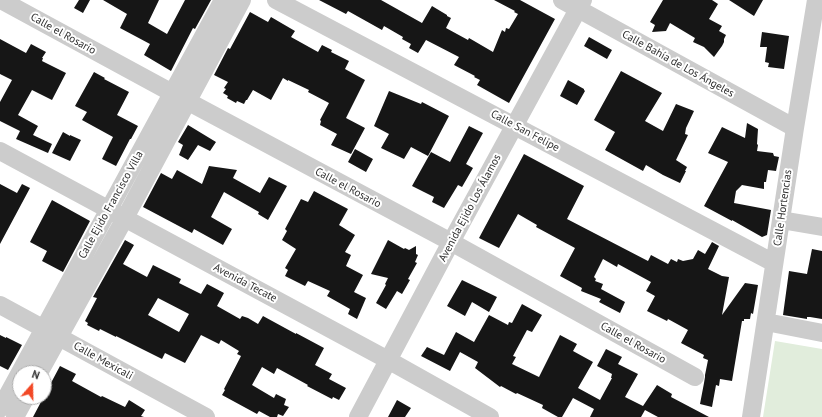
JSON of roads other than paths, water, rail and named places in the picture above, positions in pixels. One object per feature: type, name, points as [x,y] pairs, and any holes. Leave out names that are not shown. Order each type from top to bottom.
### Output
[{"type":"street","name":"Calle el Rosario","points":[[1,0],[451,242],[695,377]]},
{"type":"street","name":"Calle Ejido Francisco Villa","points":[[0,409],[125,218],[223,0]]},
{"type":"street","name":"Calle Ejido Francisco Villa","points":[[41,365],[51,333],[108,209],[242,0]]},
{"type":"street","name":"Calle San Felipe","points":[[276,0],[774,263]]},
{"type":"street","name":"Calle Bahía de Los Ángeles","points":[[562,0],[581,4],[795,128]]},
{"type":"street","name":"Calle Hortencias","points":[[751,417],[816,0]]},
{"type":"street","name":"Avenida Ejido Los Álamos","points":[[358,417],[451,242],[581,4]]},
{"type":"street","name":"Avenida Tecate","points":[[0,151],[388,360],[490,417]]},
{"type":"street","points":[[781,220],[822,227]]},
{"type":"street","name":"Calle Mexicali","points":[[0,305],[206,417]]},
{"type":"street","points":[[766,322],[822,333]]},
{"type":"street","points":[[15,417],[22,405]]}]
